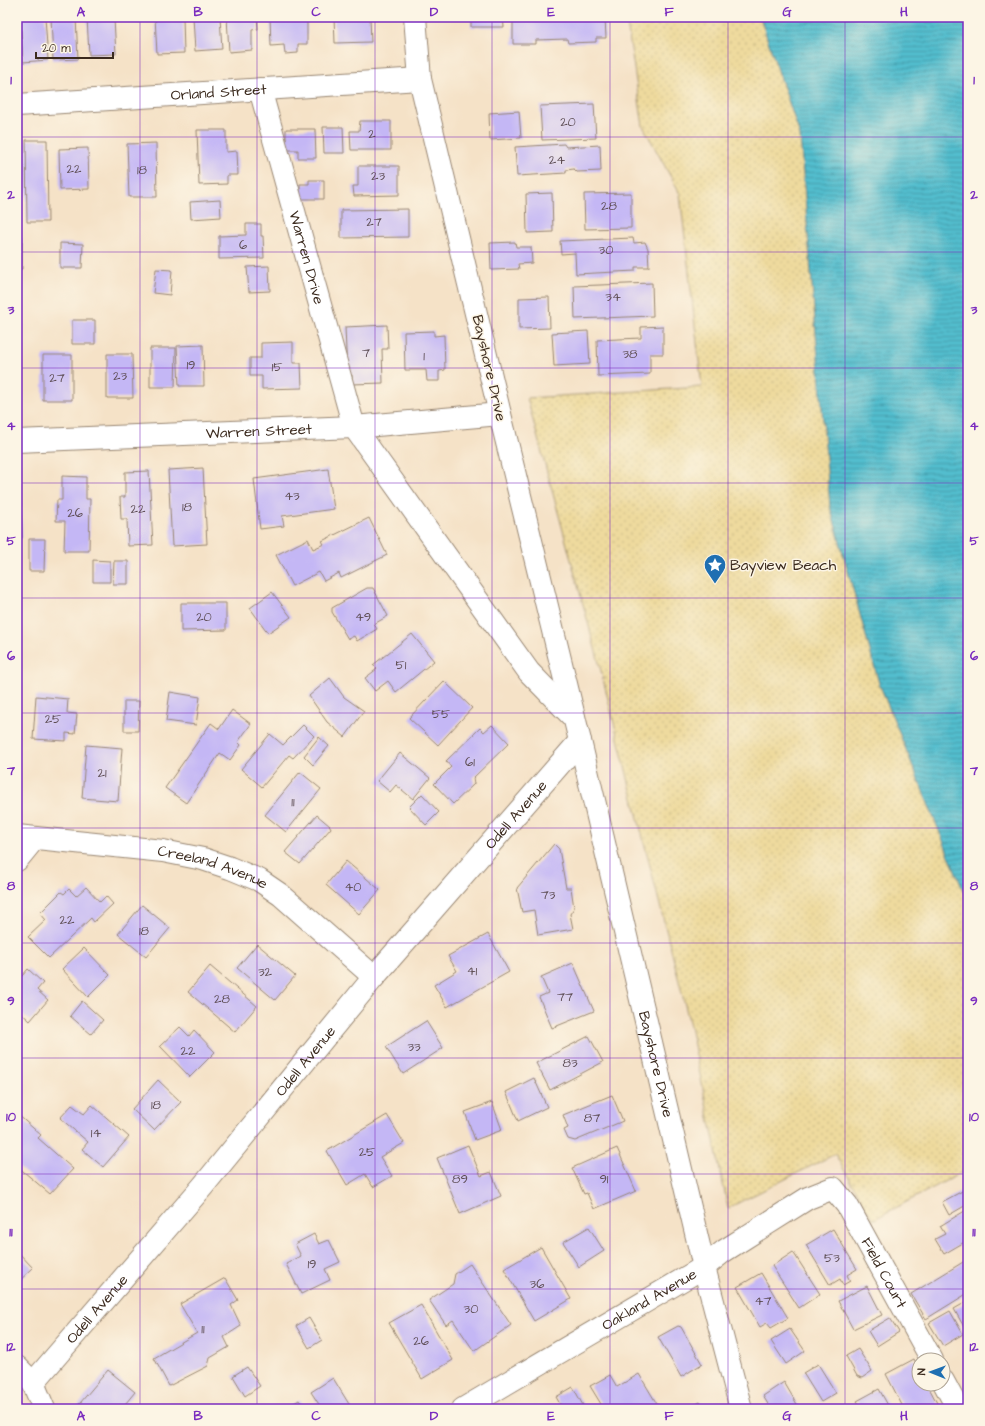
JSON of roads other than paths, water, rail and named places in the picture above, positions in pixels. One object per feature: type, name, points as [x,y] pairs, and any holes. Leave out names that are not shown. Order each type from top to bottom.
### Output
[{"type":"street","name":"Bayshore Drive","points":[[415,17],[420,79],[580,741],[704,1267],[741,1409]]},
{"type":"street","name":"Orland Street","points":[[17,105],[420,79]]},
{"type":"street","name":"Warren Drive","points":[[260,89],[354,427]]},
{"type":"street","name":"Warren Street","points":[[17,442],[354,427],[500,414]]},
{"type":"street","name":"Bayshore Drive","points":[[354,427],[529,672],[574,718]]},
{"type":"street","name":"Odell Avenue","points":[[33,1383],[203,1186],[374,977],[580,741]]},
{"type":"street","name":"Creeland Avenue","points":[[26,837],[163,851],[203,859],[258,880],[281,895],[374,977]]},
{"type":"street","points":[[17,860],[26,837]]},
{"type":"street","name":"Oakland Avenue","points":[[462,1409],[704,1267],[724,1251],[808,1198],[833,1188]]},
{"type":"street","name":"Field Court","points":[[833,1188],[847,1206],[928,1352]]},
{"type":"street","points":[[17,1367],[33,1383],[44,1409]]},
{"type":"street","points":[[949,1392],[958,1409]]},
{"type":"water","points":[[760,17],[968,17],[968,902],[879,683],[830,506],[800,135]]},
{"type":"place","name":"Bayview Beach","points":[[715,584]]}]
